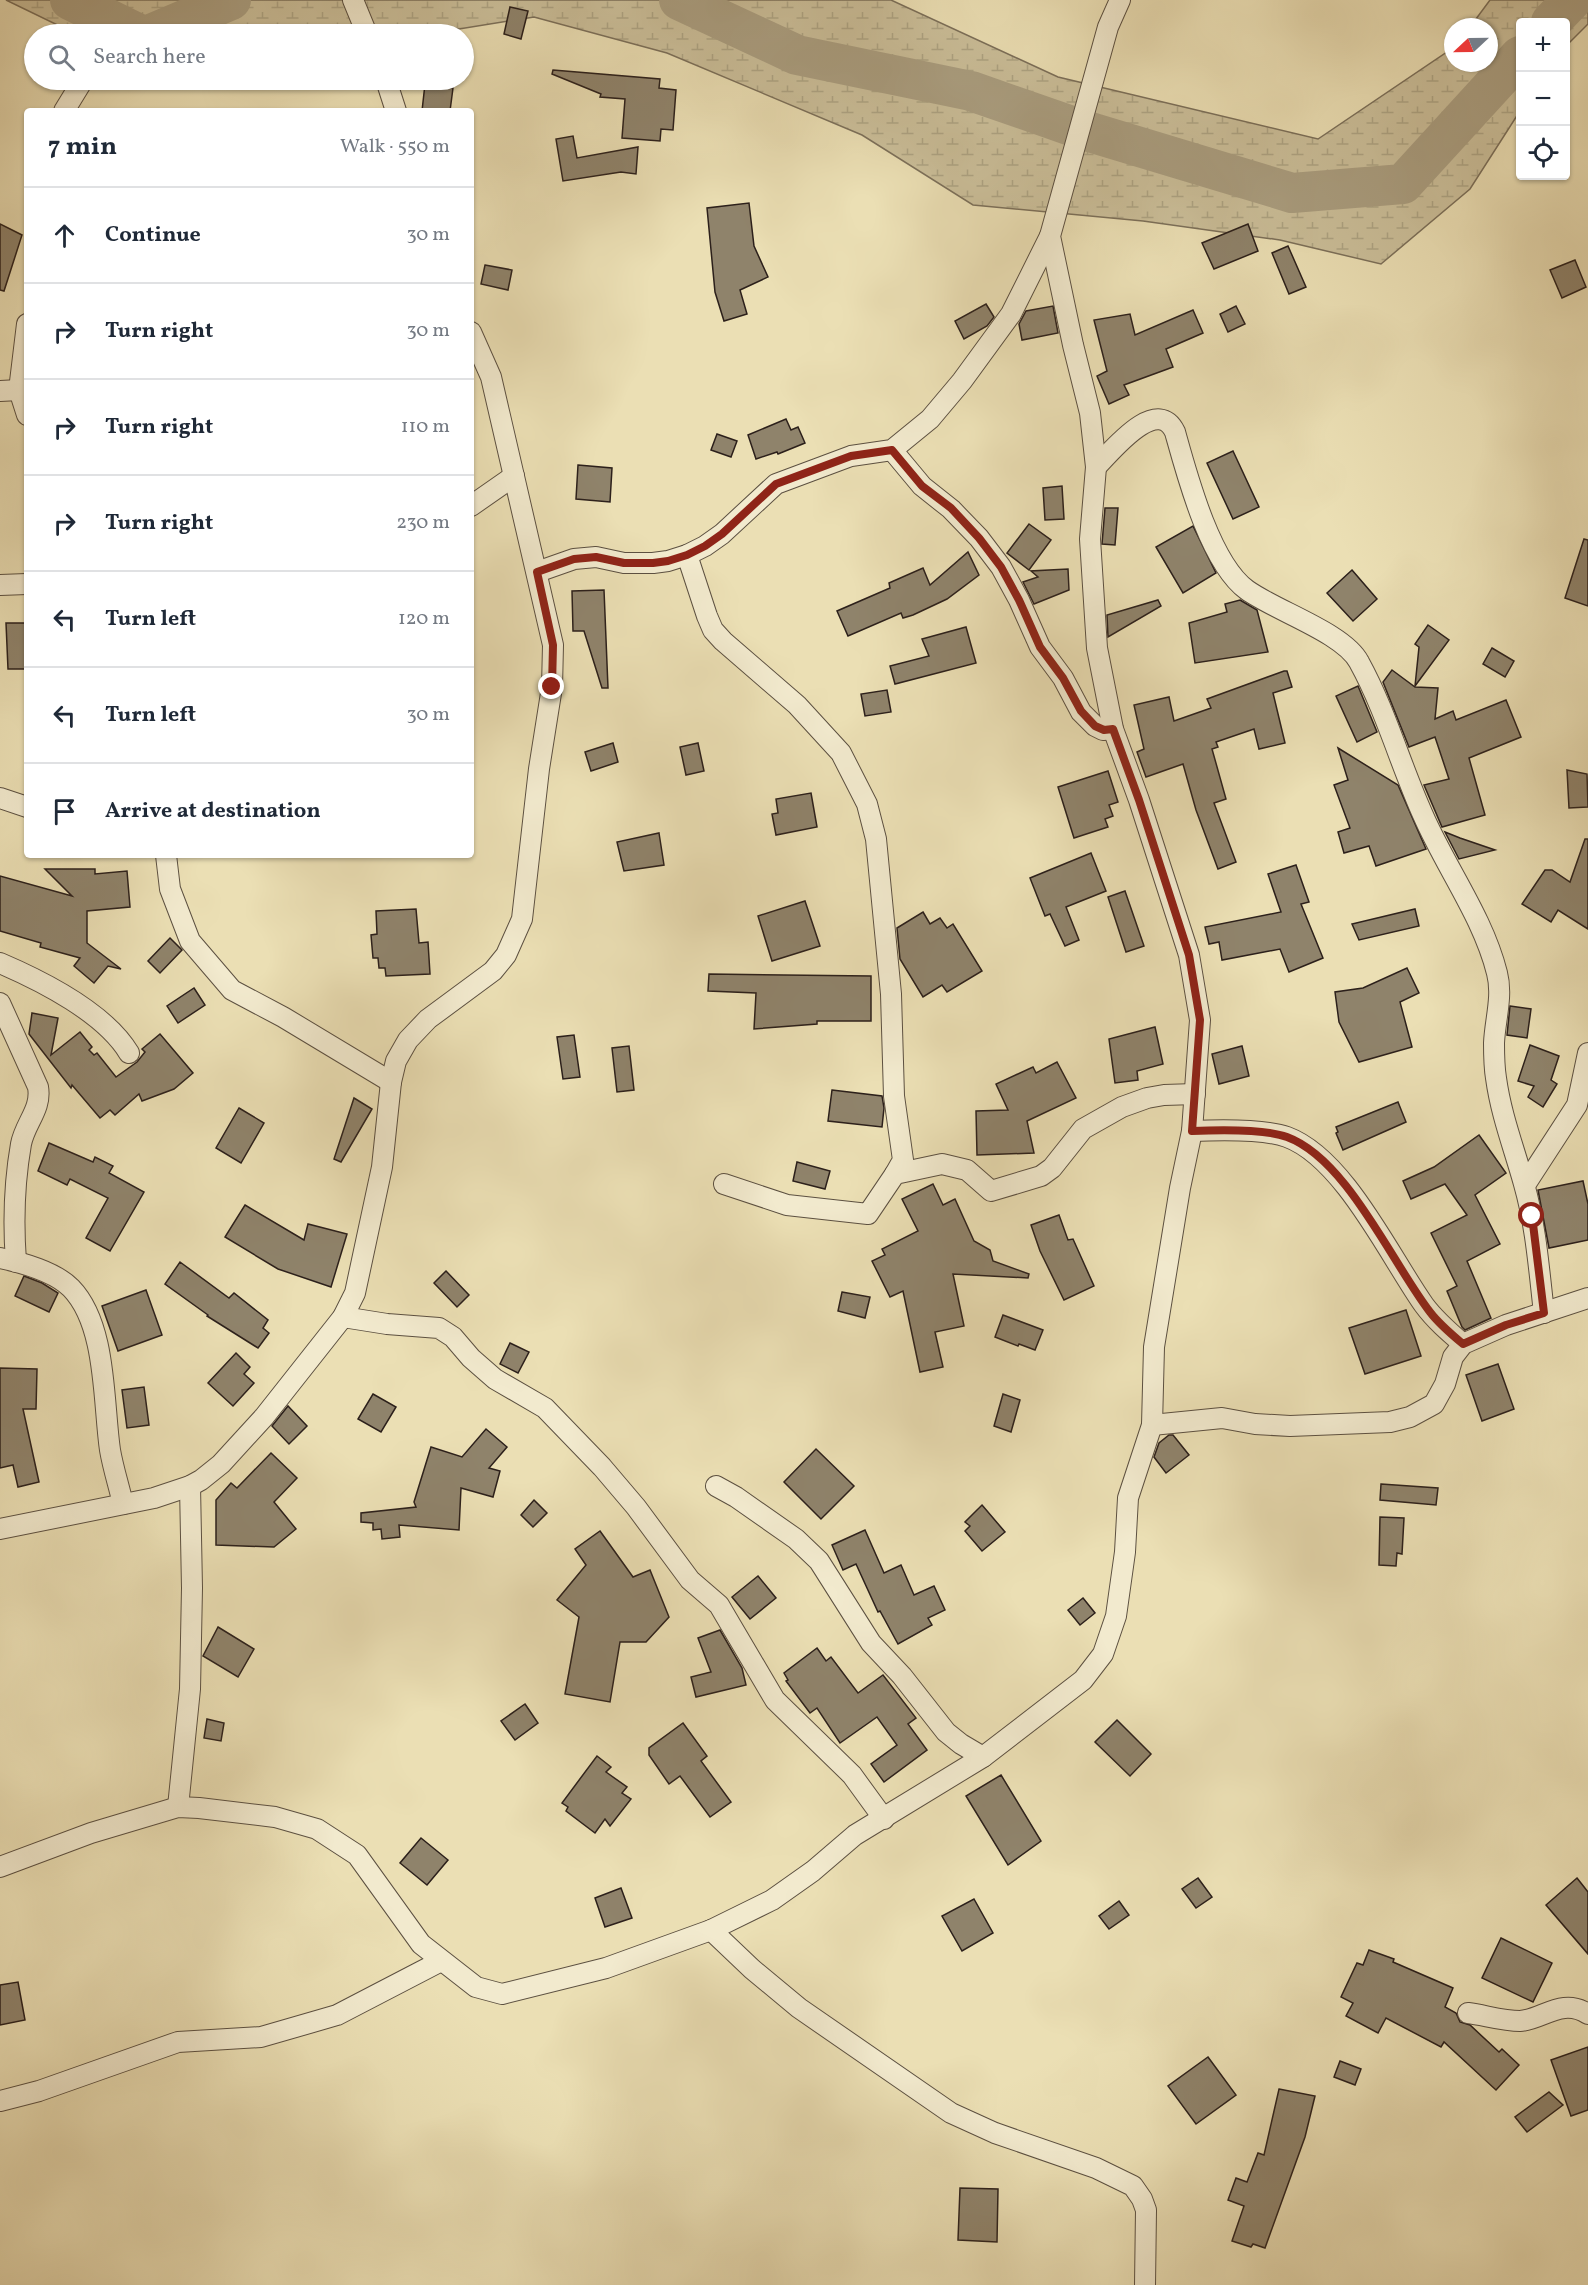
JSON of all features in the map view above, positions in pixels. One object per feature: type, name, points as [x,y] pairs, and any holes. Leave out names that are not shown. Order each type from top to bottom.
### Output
[{"type":"street","points":[[353,0],[363,24]]},
{"type":"street","points":[[537,572],[574,559],[596,557],[624,563],[653,563],[687,555],[722,534],[776,484],[851,456],[892,450],[930,419],[962,381],[1011,314],[1050,236],[1108,27],[1120,0]]},
{"type":"street","points":[[66,108],[77,90]]},
{"type":"street","points":[[389,90],[395,108]]},
{"type":"street","points":[[0,1867],[91,1833],[178,1807],[275,1817],[317,1829],[339,1841],[357,1855],[421,1944],[476,1988],[502,1994],[606,1968],[711,1930],[772,1900],[813,1871],[855,1835],[983,1757],[1083,1680],[1103,1654],[1116,1616],[1125,1552],[1128,1498],[1152,1425],[1154,1347],[1180,1188],[1192,1131],[1200,1020],[1189,955],[1139,800],[1113,729],[1097,648],[1090,539],[1096,467],[1090,413],[1050,236]]},
{"type":"street","points":[[24,336],[10,390],[24,411]]},
{"type":"street","points":[[0,1529],[154,1498],[190,1486],[221,1464],[264,1418],[344,1317],[355,1293],[382,1167],[391,1082],[396,1061],[408,1040],[428,1019],[493,971],[506,955],[522,919],[539,769],[552,687],[553,645],[492,377],[474,338]]},
{"type":"street","points":[[1096,467],[1131,431],[1148,421],[1161,419],[1168,423],[1175,432],[1202,518],[1218,554],[1244,588],[1278,609],[1329,633],[1358,659],[1394,737],[1422,813],[1446,865],[1475,916],[1498,976],[1500,997],[1494,1042],[1495,1071],[1499,1100],[1525,1185],[1533,1226],[1544,1313]]},
{"type":"street","points":[[892,450],[922,486],[951,508],[972,530],[995,560],[1019,600],[1040,647],[1063,678],[1081,711],[1095,726],[1104,730],[1113,729]]},
{"type":"street","points":[[474,504],[514,476]]},
{"type":"street","points":[[474,488],[491,492]]},
{"type":"street","points":[[687,555],[713,630],[797,705],[841,753],[867,804],[876,839],[891,994],[894,1096],[903,1160],[868,1214],[787,1205],[724,1184]]},
{"type":"street","points":[[0,585],[24,584]]},
{"type":"street","points":[[0,798],[24,806]]},
{"type":"street","points":[[166,858],[170,889],[190,941],[232,990],[283,1017],[391,1082]]},
{"type":"street","points":[[0,963],[94,1015],[108,1025],[129,1053]]},
{"type":"street","points":[[0,1003],[38,1087],[40,1098],[22,1140],[16,1174],[8,1260],[48,1273],[69,1286],[81,1300],[98,1346],[111,1452],[123,1504]]},
{"type":"street","points":[[1525,1185],[1583,1110],[1588,1053]]},
{"type":"street","points":[[895,1174],[942,1164],[967,1170],[991,1191],[1026,1182],[1041,1176],[1052,1168],[1083,1129],[1122,1107],[1147,1098],[1195,1094]]},
{"type":"street","points":[[1192,1131],[1222,1130],[1286,1137],[1307,1147],[1328,1166],[1356,1200],[1432,1315],[1463,1344]]},
{"type":"street","points":[[1152,1425],[1221,1418],[1254,1424],[1290,1426],[1390,1422],[1410,1417],[1434,1404],[1445,1384],[1453,1357],[1463,1344],[1506,1325],[1588,1298]]},
{"type":"street","points":[[344,1317],[387,1324],[439,1328],[453,1337],[471,1358],[495,1379],[545,1408],[602,1467],[636,1507],[690,1580],[719,1605],[775,1700],[852,1775],[884,1819]]},
{"type":"street","points":[[178,1807],[190,1689],[192,1588],[190,1486]]},
{"type":"street","points":[[716,1486],[736,1497],[796,1539],[819,1561],[871,1643],[902,1676],[946,1732],[983,1757]]},
{"type":"street","points":[[711,1930],[752,1969],[800,2008],[951,2113],[994,2133],[1096,2168],[1133,2187],[1142,2199],[1146,2210],[1145,2285]]},
{"type":"street","points":[[0,2101],[39,2091],[178,2042],[261,2037],[337,2015],[441,1961]]},
{"type":"street","points":[[1468,2013],[1521,2021],[1554,2009],[1581,2010],[1588,2014]]},
{"type":"green space","points":[[6,0],[891,0],[1058,77],[1318,139],[1444,54],[1444,72],[1498,72],[1498,18],[1477,18],[1490,0],[1588,0],[1588,24],[1570,42],[1570,18],[1516,18],[1516,117],[1470,189],[1381,264],[1280,240],[1143,221],[973,205],[862,135],[667,53],[534,17],[474,27],[474,24],[55,24]]},
{"type":"building","points":[[510,7],[528,11],[521,39],[504,34]]},
{"type":"building","points":[[553,70],[660,79],[659,88],[676,90],[673,130],[661,129],[660,141],[622,138],[625,99],[600,97],[601,94],[552,74]]},
{"type":"building","points":[[424,90],[453,90],[450,108],[422,108]]},
{"type":"building","points":[[573,136],[577,158],[638,147],[636,174],[621,172],[563,181],[556,139]]},
{"type":"building","points":[[749,203],[754,246],[768,277],[740,290],[747,314],[724,321],[715,292],[707,208]]},
{"type":"building","points":[[0,224],[22,235],[4,291],[0,290]]},
{"type":"building","points":[[1248,224],[1258,251],[1214,269],[1202,243]]},
{"type":"building","points":[[1288,246],[1306,287],[1289,294],[1272,253]]},
{"type":"building","points":[[1575,260],[1586,287],[1562,298],[1550,270]]},
{"type":"building","points":[[485,265],[512,270],[508,290],[481,284]]},
{"type":"building","points":[[986,304],[994,317],[987,326],[964,339],[955,321]]},
{"type":"building","points":[[1053,306],[1058,333],[1022,340],[1019,324],[1026,311]]},
{"type":"building","points":[[1236,306],[1245,324],[1228,332],[1220,314]]},
{"type":"building","points":[[1193,310],[1203,333],[1166,349],[1173,367],[1124,385],[1129,395],[1109,404],[1097,376],[1107,371],[1094,320],[1130,314],[1135,335]]},
{"type":"building","points":[[786,419],[791,430],[798,427],[805,443],[778,454],[777,452],[756,459],[748,435]]},
{"type":"building","points":[[717,434],[737,441],[731,457],[711,450]]},
{"type":"building","points":[[1233,451],[1259,507],[1233,519],[1207,463]]},
{"type":"building","points":[[578,465],[612,468],[610,502],[576,499]]},
{"type":"building","points":[[1062,486],[1064,519],[1045,520],[1043,488]]},
{"type":"building","points":[[1105,508],[1118,508],[1115,545],[1102,544]]},
{"type":"building","points":[[1029,524],[1051,540],[1029,570],[1007,553]]},
{"type":"building","points":[[1193,526],[1216,573],[1183,593],[1156,547]]},
{"type":"building","points":[[1584,539],[1588,540],[1588,606],[1565,598]]},
{"type":"building","points":[[968,552],[979,575],[947,599],[913,615],[903,618],[901,613],[848,636],[837,611],[890,588],[889,583],[923,568],[930,585]]},
{"type":"building","points":[[1068,569],[1069,590],[1034,604],[1023,582],[1038,577],[1031,571]]},
{"type":"building","points":[[1352,570],[1377,599],[1353,621],[1327,593]]},
{"type":"building","points":[[604,590],[608,688],[602,688],[584,631],[573,631],[572,591]]},
{"type":"building","points":[[1158,600],[1161,606],[1108,637],[1107,615]]},
{"type":"building","points":[[1240,600],[1257,610],[1268,652],[1195,663],[1189,623],[1227,612],[1225,604]]},
{"type":"building","points":[[6,623],[24,623],[24,669],[8,669]]},
{"type":"building","points":[[1428,625],[1449,640],[1415,686],[1419,647],[1415,644]]},
{"type":"building","points":[[966,627],[976,663],[895,684],[890,666],[929,656],[922,639]]},
{"type":"building","points":[[1492,648],[1514,661],[1505,677],[1483,664]]},
{"type":"building","points":[[1392,670],[1415,687],[1438,688],[1435,719],[1453,711],[1456,720],[1506,700],[1521,737],[1469,758],[1485,815],[1442,827],[1424,785],[1449,779],[1435,737],[1409,747],[1383,682]]},
{"type":"building","points":[[1287,671],[1292,687],[1273,693],[1285,743],[1259,749],[1254,729],[1216,742],[1218,747],[1212,749],[1226,799],[1214,803],[1236,862],[1218,869],[1196,810],[1183,764],[1146,777],[1137,752],[1144,749],[1134,705],[1169,697],[1174,721],[1211,708],[1207,699]]},
{"type":"building","points":[[1358,686],[1377,732],[1357,742],[1336,696]]},
{"type":"building","points":[[887,690],[891,712],[865,716],[861,694]]},
{"type":"building","points":[[613,743],[618,762],[591,771],[585,752]]},
{"type":"building","points":[[698,743],[704,771],[686,775],[680,747]]},
{"type":"building","points":[[1338,748],[1398,785],[1426,849],[1376,866],[1369,846],[1344,853],[1338,832],[1350,828],[1334,785],[1348,780]]},
{"type":"building","points":[[1567,770],[1587,774],[1588,807],[1569,808]]},
{"type":"building","points":[[1108,771],[1118,802],[1109,805],[1113,816],[1105,819],[1108,827],[1074,838],[1058,787]]},
{"type":"building","points":[[811,793],[817,827],[776,835],[772,814],[778,813],[776,799]]},
{"type":"building","points":[[1445,832],[1460,838],[1495,850],[1459,859]]},
{"type":"building","points":[[659,833],[664,865],[624,871],[617,842]]},
{"type":"building","points":[[1585,839],[1588,839],[1588,929],[1558,910],[1551,922],[1522,904],[1545,870],[1552,870],[1570,882]]},
{"type":"building","points":[[1091,853],[1106,891],[1066,907],[1079,940],[1065,946],[1050,914],[1045,916],[1030,878]]},
{"type":"building","points":[[1296,865],[1309,902],[1301,904],[1323,958],[1289,972],[1280,949],[1222,960],[1219,942],[1209,944],[1205,927],[1281,912],[1268,874]]},
{"type":"building","points":[[45,869],[95,869],[95,874],[127,871],[130,907],[87,911],[87,943],[121,969],[108,966],[94,983],[74,966],[80,958],[40,947],[41,943],[0,931],[0,876],[72,896]]},
{"type":"building","points":[[1125,891],[1144,946],[1126,952],[1108,897]]},
{"type":"building","points":[[805,901],[820,946],[772,961],[758,916]]},
{"type":"building","points":[[416,909],[419,943],[428,942],[430,974],[386,976],[385,968],[379,968],[378,958],[373,958],[371,935],[377,934],[376,911]]},
{"type":"building","points":[[1415,909],[1419,926],[1359,940],[1352,924]]},
{"type":"building","points":[[923,912],[930,924],[940,918],[947,928],[953,924],[982,971],[947,992],[942,985],[923,997],[900,959],[897,928]]},
{"type":"building","points":[[170,938],[182,950],[160,973],[148,961]]},
{"type":"building","points":[[1407,968],[1419,993],[1400,1002],[1412,1047],[1359,1062],[1339,1022],[1335,992],[1363,988]]},
{"type":"building","points":[[709,974],[871,976],[871,1021],[817,1021],[817,1024],[754,1029],[756,993],[708,991]]},
{"type":"building","points":[[194,988],[205,1005],[178,1023],[167,1006]]},
{"type":"building","points":[[1510,1006],[1531,1009],[1527,1038],[1507,1035]]},
{"type":"building","points":[[32,1013],[58,1018],[51,1055],[80,1032],[92,1047],[89,1050],[94,1055],[97,1053],[116,1077],[137,1062],[145,1052],[142,1049],[160,1034],[193,1073],[174,1089],[142,1101],[139,1094],[115,1115],[110,1110],[100,1118],[72,1085],[71,1088],[29,1034]]},
{"type":"building","points":[[1155,1027],[1163,1064],[1137,1071],[1138,1080],[1115,1083],[1109,1039]]},
{"type":"building","points":[[574,1035],[580,1077],[563,1079],[557,1037]]},
{"type":"building","points":[[1530,1045],[1559,1056],[1551,1080],[1557,1084],[1543,1107],[1528,1097],[1534,1086],[1518,1081]]},
{"type":"building","points":[[629,1046],[634,1090],[617,1092],[612,1048]]},
{"type":"building","points":[[1242,1046],[1249,1076],[1219,1084],[1212,1054]]},
{"type":"building","points":[[1057,1062],[1076,1098],[1027,1121],[1034,1153],[977,1155],[976,1111],[1008,1110],[996,1084],[1033,1067],[1036,1073]]},
{"type":"building","points":[[832,1090],[882,1096],[884,1108],[882,1127],[828,1121]]},
{"type":"building","points":[[354,1098],[372,1109],[341,1162],[334,1159]]},
{"type":"building","points":[[1398,1102],[1406,1122],[1343,1150],[1336,1127]]},
{"type":"building","points":[[239,1108],[264,1123],[241,1163],[216,1148]]},
{"type":"building","points":[[1479,1135],[1506,1173],[1475,1195],[1500,1244],[1467,1261],[1491,1318],[1465,1330],[1447,1291],[1457,1286],[1431,1233],[1467,1215],[1445,1184],[1411,1199],[1403,1181],[1434,1167]]},
{"type":"building","points":[[49,1143],[93,1162],[95,1157],[113,1166],[109,1173],[144,1192],[110,1251],[86,1238],[108,1198],[70,1179],[67,1185],[38,1171]]},
{"type":"building","points":[[797,1162],[830,1171],[825,1189],[793,1181]]},
{"type":"building","points":[[1583,1181],[1588,1204],[1588,1240],[1549,1248],[1538,1190]]},
{"type":"building","points":[[933,1184],[943,1205],[955,1199],[974,1241],[990,1250],[993,1261],[1029,1274],[1028,1278],[953,1274],[964,1326],[935,1332],[943,1367],[920,1372],[903,1291],[890,1297],[872,1261],[885,1255],[882,1249],[918,1231],[902,1199]]},
{"type":"building","points":[[245,1205],[304,1240],[308,1224],[347,1234],[331,1287],[278,1269],[225,1237]]},
{"type":"building","points":[[1059,1215],[1068,1240],[1073,1239],[1094,1286],[1064,1300],[1040,1251],[1031,1225]]},
{"type":"building","points":[[180,1262],[229,1298],[234,1293],[268,1320],[263,1328],[269,1333],[258,1348],[207,1316],[165,1284]]},
{"type":"building","points":[[446,1271],[469,1295],[457,1307],[434,1283]]},
{"type":"building","points":[[24,1276],[58,1293],[49,1312],[15,1296]]},
{"type":"building","points":[[146,1290],[162,1335],[118,1351],[102,1306]]},
{"type":"building","points":[[842,1292],[870,1297],[865,1318],[838,1311]]},
{"type":"building","points":[[1406,1310],[1421,1356],[1365,1374],[1349,1328]]},
{"type":"building","points":[[1003,1315],[1043,1330],[1035,1350],[995,1337]]},
{"type":"building","points":[[510,1343],[529,1352],[518,1373],[500,1364]]},
{"type":"building","points":[[236,1353],[250,1367],[244,1374],[254,1383],[233,1406],[208,1383]]},
{"type":"building","points":[[1498,1364],[1514,1409],[1482,1421],[1466,1375]]},
{"type":"building","points":[[0,1368],[37,1369],[36,1409],[23,1409],[39,1482],[18,1487],[13,1465],[0,1468]]},
{"type":"building","points":[[144,1387],[149,1425],[127,1428],[122,1390]]},
{"type":"building","points":[[373,1394],[396,1407],[381,1432],[358,1419]]},
{"type":"building","points":[[1003,1394],[1020,1400],[1011,1432],[994,1426]]},
{"type":"building","points":[[288,1406],[307,1426],[289,1444],[272,1426]]},
{"type":"building","points":[[486,1429],[507,1447],[489,1468],[500,1471],[493,1497],[461,1488],[459,1530],[399,1525],[400,1537],[382,1539],[381,1529],[373,1530],[373,1523],[361,1522],[361,1513],[416,1507],[414,1502],[431,1447],[462,1457]]},
{"type":"building","points":[[1169,1435],[1173,1435],[1189,1455],[1166,1473],[1154,1457],[1159,1443]]},
{"type":"building","points":[[816,1449],[854,1486],[821,1519],[784,1482]]},
{"type":"building","points":[[271,1453],[297,1478],[274,1502],[296,1529],[274,1547],[216,1545],[216,1500],[231,1483],[237,1488]]},
{"type":"building","points":[[1381,1484],[1438,1488],[1436,1505],[1380,1500]]},
{"type":"building","points":[[534,1500],[547,1513],[533,1527],[521,1515]]},
{"type":"building","points":[[982,1505],[1005,1532],[982,1551],[965,1531],[970,1526],[965,1522]]},
{"type":"building","points":[[1380,1517],[1404,1518],[1402,1554],[1397,1553],[1396,1566],[1379,1565]]},
{"type":"building","points":[[865,1530],[884,1573],[901,1565],[914,1595],[934,1586],[945,1610],[928,1618],[932,1625],[898,1644],[880,1611],[878,1612],[856,1564],[843,1570],[832,1545]]},
{"type":"building","points":[[600,1531],[633,1577],[650,1570],[669,1617],[646,1642],[620,1642],[610,1702],[565,1694],[579,1617],[557,1600],[586,1565],[575,1549]]},
{"type":"building","points":[[758,1576],[776,1598],[750,1619],[732,1597]]},
{"type":"building","points":[[1083,1598],[1095,1613],[1080,1625],[1068,1610]]},
{"type":"building","points":[[218,1627],[254,1649],[238,1677],[203,1656]]},
{"type":"building","points":[[720,1630],[742,1668],[746,1685],[696,1697],[691,1677],[711,1672],[698,1638]]},
{"type":"building","points":[[817,1648],[826,1661],[831,1657],[858,1693],[883,1675],[916,1718],[908,1724],[927,1750],[884,1782],[871,1764],[897,1745],[877,1717],[840,1743],[817,1708],[810,1713],[786,1681],[788,1680],[784,1673]]},
{"type":"building","points":[[525,1704],[538,1723],[515,1740],[501,1721]]},
{"type":"building","points":[[207,1719],[224,1723],[221,1741],[204,1738]]},
{"type":"building","points":[[1117,1720],[1151,1754],[1130,1776],[1095,1742]]},
{"type":"building","points":[[683,1723],[707,1756],[701,1761],[731,1802],[710,1817],[680,1776],[669,1784],[649,1755],[649,1748]]},
{"type":"building","points":[[597,1756],[611,1767],[606,1772],[627,1787],[622,1793],[631,1799],[610,1826],[605,1819],[595,1833],[566,1811],[568,1807],[562,1803]]},
{"type":"building","points":[[1001,1775],[1041,1841],[1008,1865],[966,1796]]},
{"type":"building","points":[[421,1838],[448,1860],[427,1885],[400,1863]]},
{"type":"building","points":[[1198,1878],[1212,1897],[1196,1908],[1182,1889]]},
{"type":"building","points":[[1577,1878],[1588,1892],[1588,1954],[1546,1905]]},
{"type":"building","points":[[621,1888],[632,1918],[605,1927],[595,1898]]},
{"type":"building","points":[[974,1899],[993,1933],[962,1951],[942,1916]]},
{"type":"building","points":[[1119,1901],[1129,1915],[1109,1929],[1099,1916]]},
{"type":"building","points":[[1501,1938],[1552,1963],[1533,2002],[1482,1978]]},
{"type":"building","points":[[1369,1950],[1394,1959],[1393,1962],[1453,1988],[1445,2007],[1456,2013],[1460,2022],[1470,2025],[1499,2052],[1502,2049],[1519,2065],[1496,2090],[1444,2042],[1441,2047],[1386,2018],[1378,2033],[1346,2016],[1353,2003],[1341,1997],[1357,1963],[1363,1965]]},
{"type":"building","points":[[18,1982],[25,2020],[0,2025],[0,1985]]},
{"type":"building","points":[[1588,2047],[1588,2110],[1571,2116],[1551,2060]]},
{"type":"building","points":[[1208,2057],[1236,2095],[1196,2124],[1168,2086]]},
{"type":"building","points":[[1340,2061],[1361,2069],[1355,2085],[1334,2077]]},
{"type":"building","points":[[1279,2089],[1315,2096],[1305,2137],[1265,2248],[1253,2244],[1251,2247],[1232,2241],[1244,2206],[1228,2200],[1236,2178],[1247,2182],[1258,2153],[1264,2155]]},
{"type":"building","points":[[1549,2092],[1563,2105],[1527,2132],[1515,2117]]},
{"type":"building","points":[[960,2188],[998,2189],[997,2242],[958,2240]]},
{"type":"waterway","points":[[70,0],[119,24]]},
{"type":"waterway","points":[[175,24],[231,0]]},
{"type":"waterway","points":[[679,0],[797,55],[971,91],[1080,129],[1292,193],[1403,184],[1516,60]]},
{"type":"waterway","points":[[1555,18],[1572,0]]},
{"type":"route","points":[[552,687],[553,645],[537,572],[574,559],[596,557],[624,563],[653,563],[687,555],[722,534],[776,484],[851,456],[892,450],[922,486],[951,508],[979,538],[1001,567],[1040,647],[1063,678],[1081,711],[1095,726],[1104,730],[1113,729],[1139,800],[1189,955],[1200,1020],[1192,1131],[1222,1130],[1258,1133],[1286,1137],[1307,1147],[1328,1166],[1356,1200],[1432,1315],[1463,1344],[1506,1325],[1544,1313],[1532,1216]]}]
